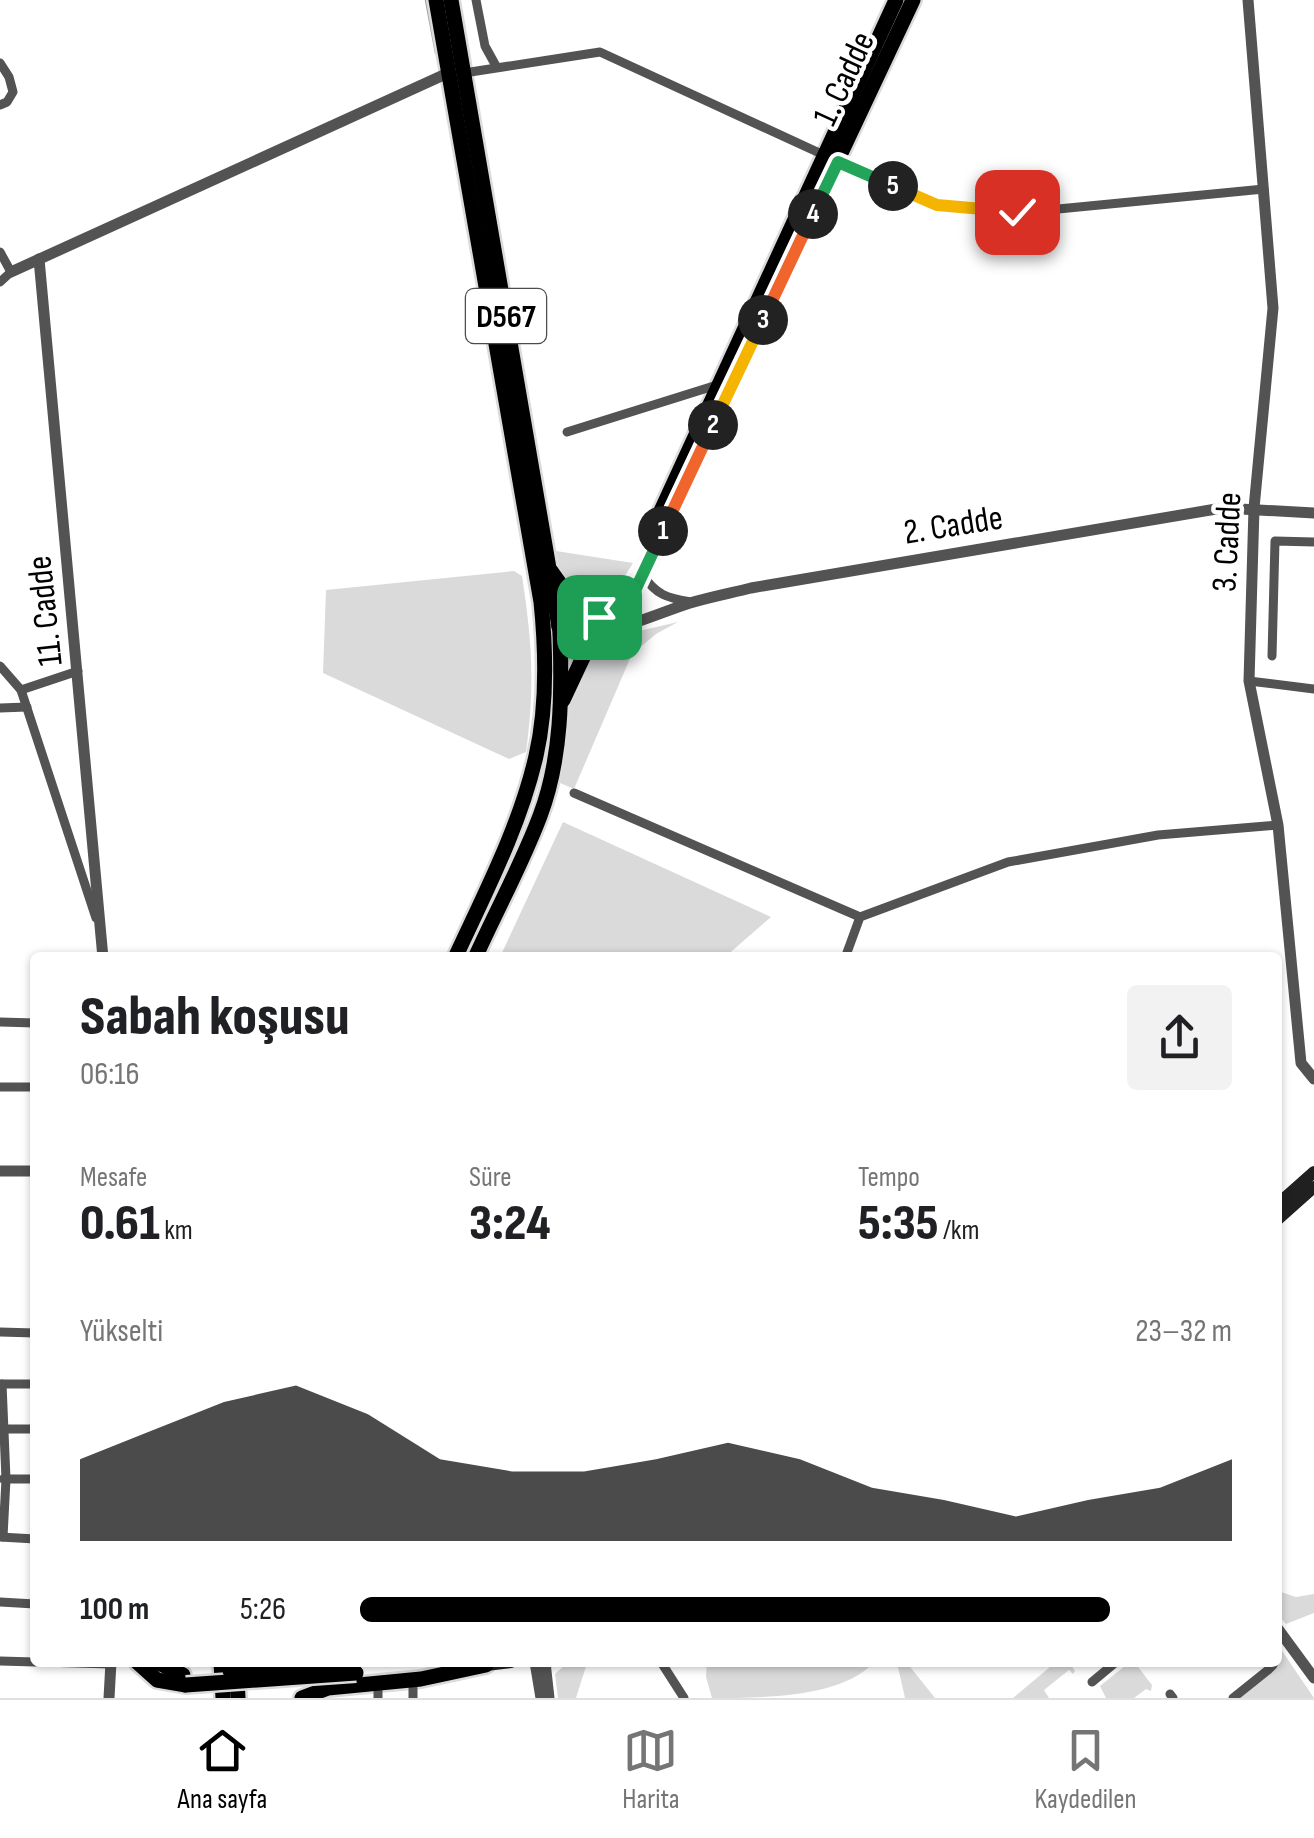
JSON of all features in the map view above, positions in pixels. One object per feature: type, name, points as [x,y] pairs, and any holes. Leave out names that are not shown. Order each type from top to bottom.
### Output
[{"type":"main road","name":"D567","points":[[436,0],[456,73],[560,632],[562,701],[554,764],[540,815],[478,952]]},
{"type":"main road","name":"D567","points":[[451,0],[456,73],[545,641],[536,755],[494,874],[458,952]]},
{"type":"main road","name":"1. Cadde","points":[[626,614],[832,159],[896,0]]},
{"type":"main road","name":"1. Cadde","points":[[626,614],[720,384],[913,0]]},
{"type":"main road","points":[[551,570],[578,609],[603,623]]},
{"type":"main road","points":[[562,701],[603,623],[626,614]]},
{"type":"main road","points":[[1282,1200],[1314,1172]]},
{"type":"main road","points":[[1282,1215],[1314,1187]]},
{"type":"main road","points":[[143,1667],[157,1680],[396,1667]]},
{"type":"main road","points":[[165,1667],[184,1680]]},
{"type":"main road","points":[[221,1667],[222,1698]]},
{"type":"main road","points":[[236,1667],[238,1698]]},
{"type":"main road","points":[[302,1698],[328,1688],[421,1679],[477,1667]]},
{"type":"street","points":[[476,0],[485,46],[496,66]]},
{"type":"street","name":"3. Cadde","points":[[1248,0],[1273,308],[1254,508],[1249,681],[1278,825],[1300,1064],[1314,1078]]},
{"type":"street","points":[[0,282],[11,272],[39,259],[456,73],[600,52],[937,205],[1017,212],[1264,189]]},
{"type":"street","points":[[0,64],[13,92],[0,105]]},
{"type":"street","points":[[0,252],[11,272]]},
{"type":"street","name":"11. Cadde","points":[[39,259],[102,952]]},
{"type":"street","points":[[567,432],[720,384]]},
{"type":"street","name":"2. Cadde","points":[[626,614],[864,567],[1222,508],[1314,513]]},
{"type":"street","points":[[1272,656],[1275,541],[1314,542]]},
{"type":"street","points":[[642,574],[665,598],[694,602]]},
{"type":"street","points":[[541,602],[560,632],[572,636],[603,623]]},
{"type":"street","points":[[545,641],[560,632]]},
{"type":"street","points":[[0,666],[21,690],[99,925]]},
{"type":"street","points":[[21,690],[78,671]]},
{"type":"street","points":[[1249,681],[1314,689]]},
{"type":"street","points":[[0,708],[27,708]]},
{"type":"street","points":[[574,793],[860,917],[1008,862],[1158,834],[1278,825]]},
{"type":"street","points":[[847,952],[860,917]]},
{"type":"street","points":[[0,1022],[30,1023]]},
{"type":"street","points":[[0,1087],[30,1088]]},
{"type":"street","points":[[0,1171],[30,1171]]},
{"type":"street","points":[[0,1332],[30,1333]]},
{"type":"street","points":[[30,1384],[1,1384],[2,1537],[30,1538]]},
{"type":"street","points":[[1,1429],[30,1428]]},
{"type":"street","points":[[3,1479],[30,1479]]},
{"type":"street","points":[[0,1602],[30,1604]]},
{"type":"street","points":[[1282,1634],[1314,1678]]},
{"type":"street","points":[[0,1662],[30,1662]]},
{"type":"street","points":[[111,1667],[110,1692],[124,1698]]},
{"type":"street","points":[[537,1667],[546,1696]]},
{"type":"street","points":[[545,1667],[546,1696]]},
{"type":"street","points":[[546,1696],[554,1667]]},
{"type":"street","points":[[664,1667],[684,1698]]},
{"type":"street","points":[[1092,1682],[1110,1667]]},
{"type":"street","points":[[1232,1698],[1270,1667]]},
{"type":"shaded area","points":[[556,551],[633,563],[609,601],[590,608],[580,606],[562,583]]},
{"type":"shaded area","points":[[514,571],[522,576],[530,643],[531,706],[526,752],[509,759],[323,673],[326,590]]},
{"type":"shaded area","points":[[678,622],[632,654],[574,789],[560,783],[571,697],[600,640]]},
{"type":"shaded area","points":[[563,822],[771,917],[731,952],[502,952]]},
{"type":"shaded area","points":[[1282,1592],[1296,1597],[1314,1594],[1314,1613],[1286,1624],[1282,1620]]},
{"type":"shaded area","points":[[1282,1651],[1314,1698],[1235,1698],[1269,1667],[1282,1667]]},
{"type":"shaded area","points":[[563,1667],[586,1667],[576,1698],[558,1698],[555,1674]]},
{"type":"shaded area","points":[[707,1667],[868,1667],[841,1683],[776,1696],[712,1698]]},
{"type":"shaded area","points":[[898,1667],[910,1667],[935,1698],[905,1698]]},
{"type":"shaded area","points":[[1050,1667],[1072,1667],[1075,1671],[1073,1674],[1069,1670],[1044,1690],[1049,1698],[1013,1698]]},
{"type":"shaded area","points":[[1124,1667],[1138,1667],[1152,1685],[1151,1691],[1146,1689],[1134,1698],[1106,1698],[1100,1686]]},
{"type":"waterway","points":[[426,0],[436,53]]},
{"type":"route","points":[[599,617],[623,616],[838,162],[937,205],[1017,212]]}]
